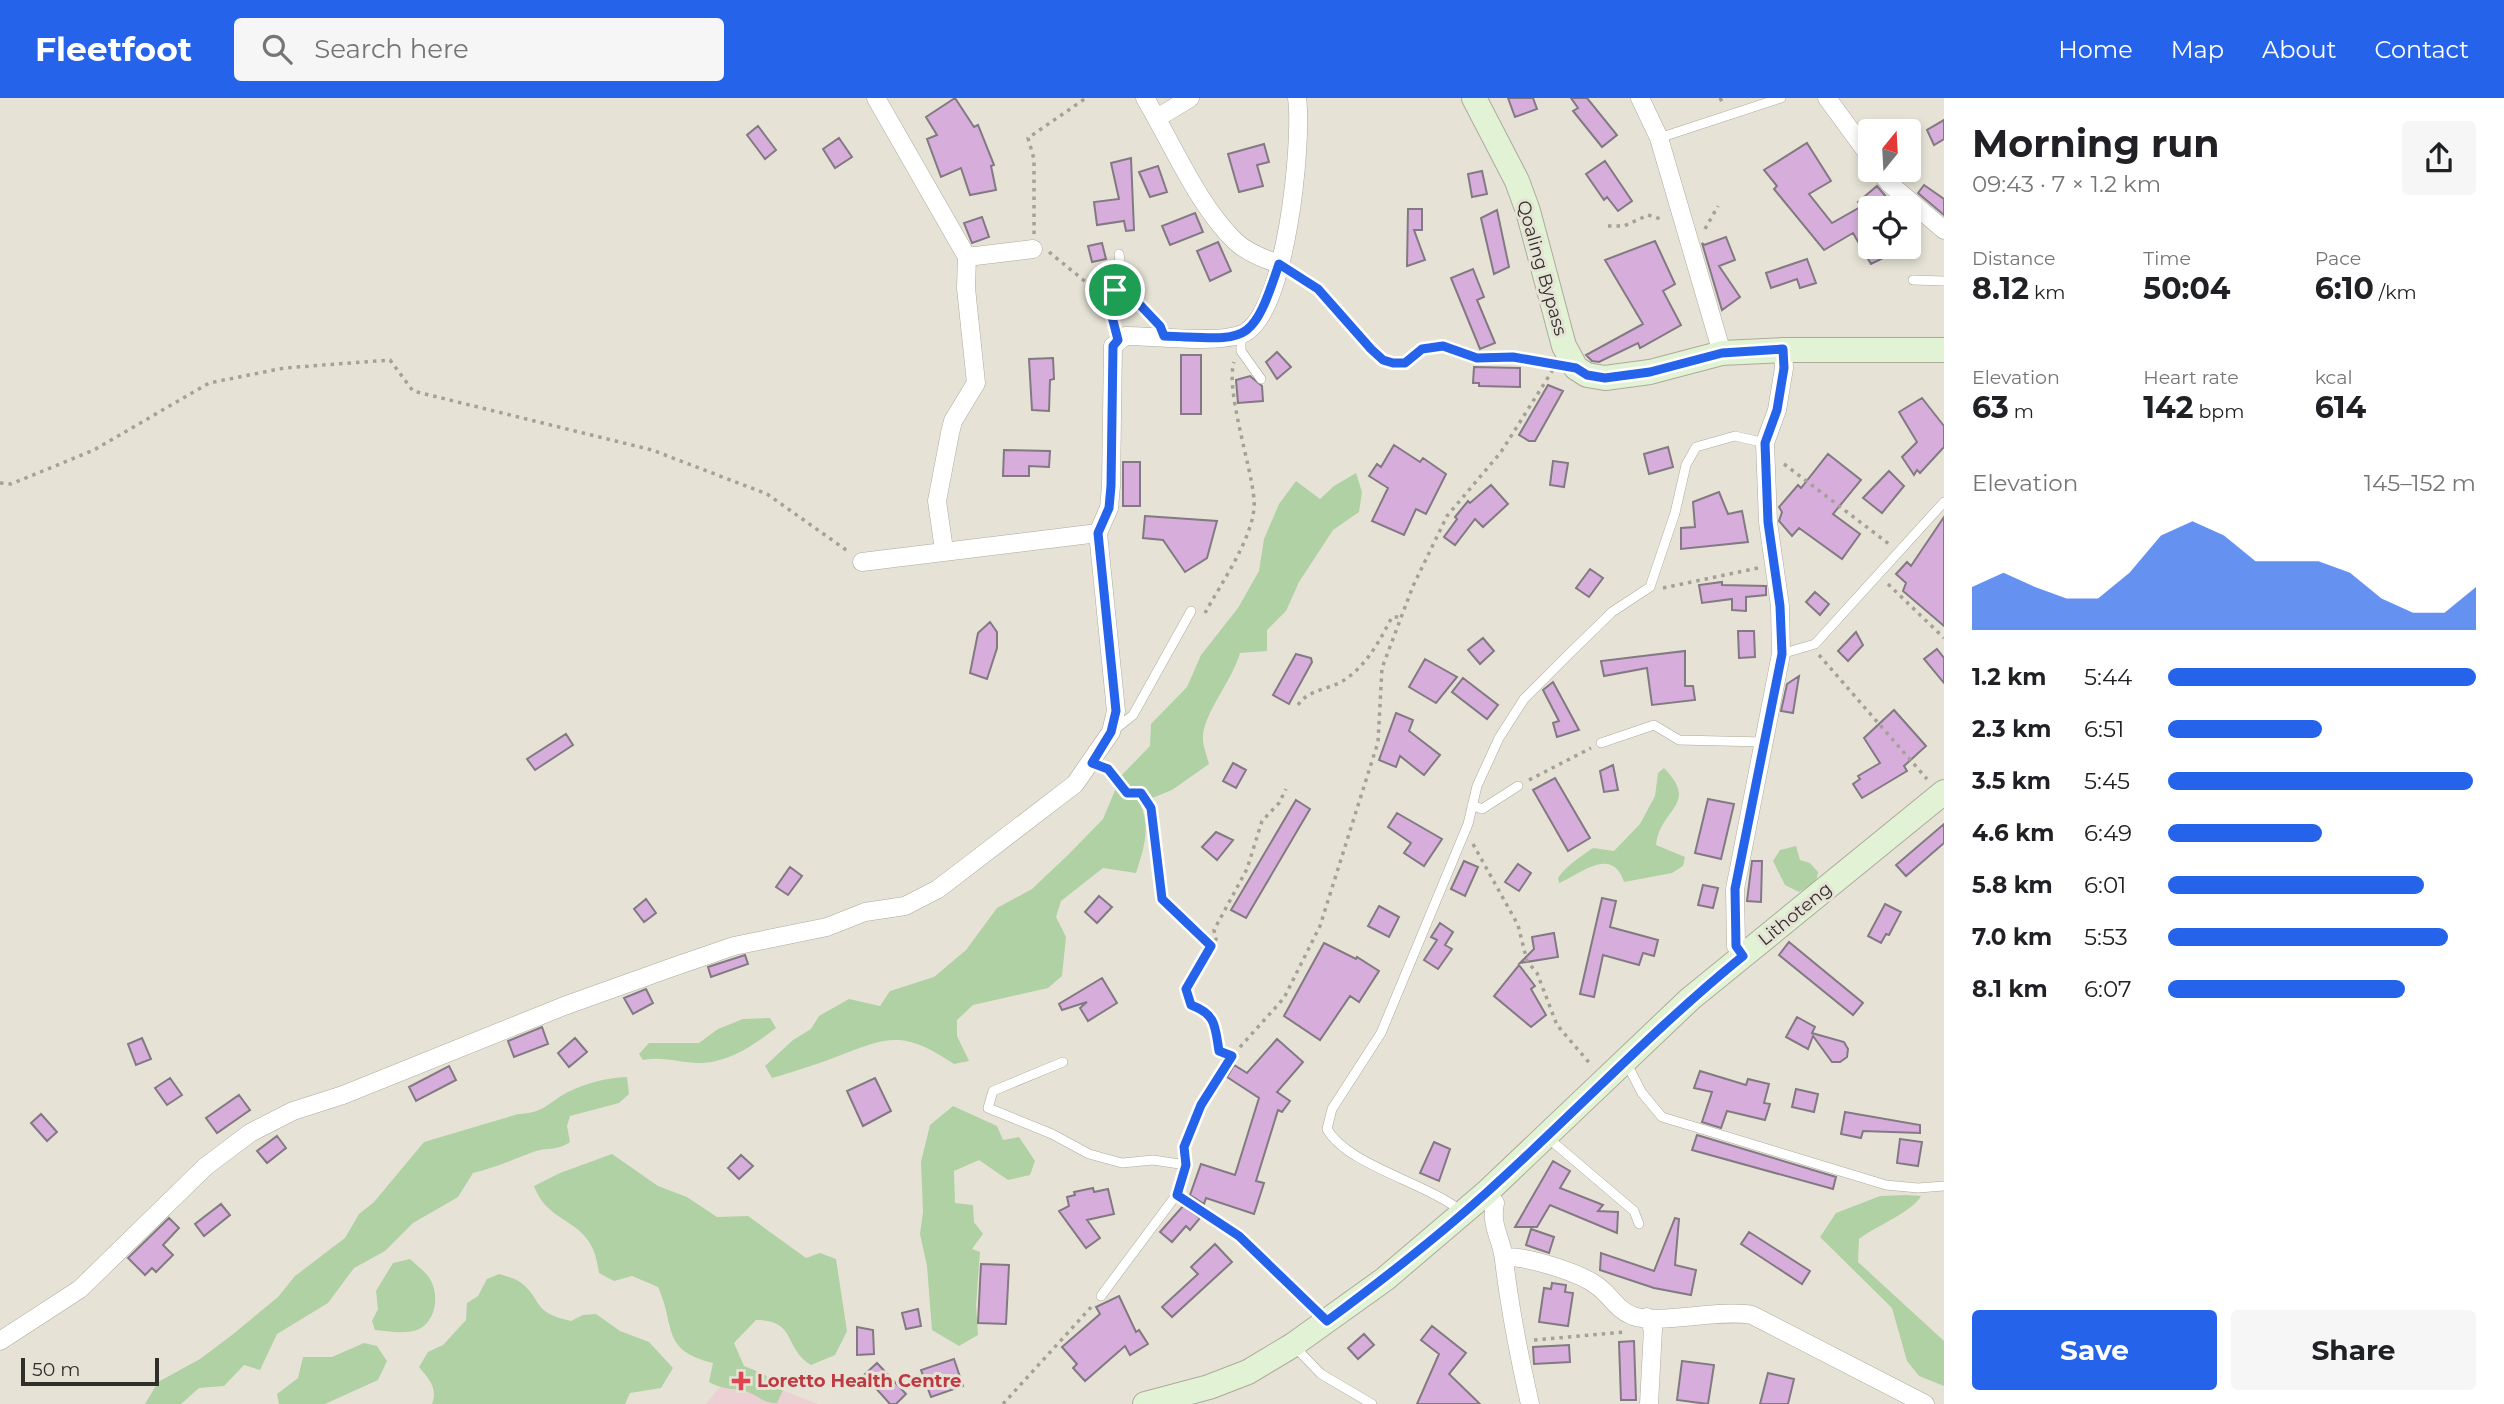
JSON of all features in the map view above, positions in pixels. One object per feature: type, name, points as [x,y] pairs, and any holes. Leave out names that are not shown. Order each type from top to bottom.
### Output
[{"type":"main road","name":"Qoaling Bypass","points":[[1474,98],[1517,181],[1532,224],[1564,346],[1566,367]]},
{"type":"main road","points":[[1566,367],[1605,378],[1650,372],[1722,353],[1783,349],[1944,350]]},
{"type":"main road","name":"Lithoteng","points":[[1146,1404],[1209,1387],[1248,1372],[1293,1345],[1385,1279],[1486,1193],[1690,999],[1943,793]]},
{"type":"street","points":[[876,98],[967,257],[966,288],[976,383],[953,421],[937,501],[944,550]]},
{"type":"street","points":[[1145,98],[1214,215],[1236,242],[1256,256],[1279,264]]},
{"type":"street","points":[[1157,118],[1190,98]]},
{"type":"street","points":[[0,1341],[80,1289],[174,1193],[250,1133],[293,1111],[343,1095],[564,1006],[673,967],[734,946],[827,927],[865,912],[905,906],[938,889],[986,849],[1026,824],[1075,784],[1111,732],[1116,711],[1098,533],[1109,508],[1113,346],[1125,336],[1223,338],[1241,343],[1264,310],[1279,264],[1295,183],[1301,123],[1297,98]]},
{"type":"street","points":[[1640,98],[1658,138],[1722,353]]},
{"type":"street","points":[[1826,98],[1858,141]]},
{"type":"street","points":[[1888,182],[1944,230]]},
{"type":"street","points":[[967,257],[1033,249]]},
{"type":"street","points":[[1743,956],[1736,946],[1735,889],[1782,654],[1768,522],[1765,443],[1777,410],[1784,368],[1783,349]]},
{"type":"street","points":[[862,562],[1098,533]]},
{"type":"street","points":[[1486,1193],[1495,1203],[1492,1219],[1504,1257],[1515,1342],[1530,1404]]},
{"type":"street","points":[[1504,1257],[1524,1256],[1596,1284],[1618,1310],[1650,1323],[1736,1312],[1752,1315],[1925,1404]]},
{"type":"street","points":[[1649,1404],[1650,1323]]},
{"type":"lane","points":[[1658,138],[1781,98]]},
{"type":"lane","points":[[1119,254],[1124,288],[1160,326],[1164,336]]},
{"type":"lane","points":[[1913,280],[1944,281]]},
{"type":"lane","points":[[1241,343],[1261,379]]},
{"type":"lane","points":[[1463,1213],[1444,1198],[1370,1163],[1333,1139],[1327,1129],[1332,1109],[1381,1033],[1462,838],[1477,786],[1499,738],[1524,699],[1612,612],[1650,587],[1675,513],[1686,465],[1696,447],[1735,436],[1765,443]]},
{"type":"lane","points":[[1782,654],[1790,654],[1815,643],[1944,502]]},
{"type":"lane","points":[[1111,732],[1133,715],[1192,611]]},
{"type":"lane","points":[[1601,743],[1654,725],[1679,740],[1764,742]]},
{"type":"lane","points":[[1472,805],[1482,809],[1518,786]]},
{"type":"lane","points":[[1063,1062],[993,1091],[988,1108],[1052,1134],[1089,1154],[1122,1163],[1153,1160],[1186,1165],[1177,1195],[1101,1296]]},
{"type":"lane","points":[[1626,1062],[1642,1093],[1662,1117],[1886,1185],[1918,1188],[1944,1186]]},
{"type":"lane","points":[[1546,1136],[1634,1211],[1639,1224]]},
{"type":"lane","points":[[1177,1195],[1239,1236],[1327,1321]]},
{"type":"lane","points":[[1293,1345],[1321,1374],[1372,1404]]},
{"type":"path","points":[[1086,98],[1028,138],[1034,159],[1033,249],[1045,249],[1103,296],[1110,309],[1118,340]]},
{"type":"path","points":[[1608,226],[1624,226],[1648,215],[1683,224]]},
{"type":"path","points":[[1186,1165],[1184,1147],[1201,1105],[1232,1056],[1283,998],[1320,926],[1378,742],[1382,668],[1447,516],[1501,452],[1566,367],[1513,357],[1477,358],[1432,345],[1422,349],[1405,363],[1383,360],[1318,289],[1279,264]]},
{"type":"path","points":[[1103,296],[1124,288]]},
{"type":"path","points":[[1192,611],[1203,617],[1249,529],[1255,502],[1232,368],[1241,343]]},
{"type":"path","points":[[0,483],[12,484],[94,450],[209,383],[284,368],[390,360],[413,391],[652,450],[767,494],[862,562]]},
{"type":"path","points":[[1765,443],[1790,470],[1899,552]]},
{"type":"path","points":[[1650,587],[1664,589],[1774,564]]},
{"type":"path","points":[[1879,575],[1944,638]]},
{"type":"path","points":[[1298,705],[1303,697],[1340,682],[1362,666],[1379,643],[1392,617],[1402,617]]},
{"type":"path","points":[[1815,643],[1819,655],[1863,708],[1943,793]]},
{"type":"path","points":[[1518,786],[1601,743]]},
{"type":"path","points":[[1092,763],[1108,769],[1127,793],[1141,793],[1151,808],[1162,899],[1211,946]]},
{"type":"path","points":[[1232,1056],[1219,1051],[1214,1024],[1206,1011],[1191,1005],[1186,989],[1216,939],[1214,930],[1247,869],[1262,821],[1279,803],[1286,789]]},
{"type":"path","points":[[1462,838],[1472,843],[1518,925],[1527,961],[1537,974],[1557,1025],[1582,1057],[1607,1080]]},
{"type":"path","points":[[1003,1404],[1101,1296]]},
{"type":"path","points":[[1515,1342],[1650,1323]]},
{"type":"shaded area","name":"Loretto Health Centre","points":[[733,1371],[818,1404],[706,1404]]},
{"type":"green space","points":[[1356,473],[1362,492],[1359,512],[1333,530],[1299,582],[1286,611],[1267,630],[1267,651],[1240,653],[1213,706],[1203,736],[1209,764],[1172,790],[1140,803],[1146,830],[1136,873],[1103,868],[1061,901],[1056,917],[1066,937],[1062,976],[1048,988],[973,1005],[957,1020],[957,1036],[969,1061],[954,1064],[923,1046],[898,1040],[886,1041],[873,1043],[772,1078],[765,1066],[793,1040],[811,1029],[819,1016],[849,999],[880,1006],[890,991],[934,977],[966,950],[997,908],[1032,889],[1103,819],[1121,776],[1150,746],[1151,724],[1187,687],[1201,655],[1238,608],[1259,571],[1264,539],[1279,504],[1296,481],[1320,499],[1334,486]]},
{"type":"green space","points":[[1664,768],[1679,790],[1678,799],[1659,833],[1656,845],[1685,857],[1683,866],[1672,873],[1624,882],[1619,871],[1612,865],[1595,865],[1559,883],[1558,878],[1562,873],[1579,858],[1593,848],[1614,851],[1640,824],[1655,796],[1658,773]]},
{"type":"green space","points":[[1796,846],[1800,860],[1810,863],[1818,872],[1816,882],[1799,892],[1785,885],[1773,861],[1780,850]]},
{"type":"green space","points":[[770,1018],[776,1028],[733,1056],[713,1062],[643,1060],[639,1054],[649,1043],[699,1043],[718,1029],[743,1019]]},
{"type":"green space","points":[[627,1077],[629,1094],[619,1103],[570,1116],[567,1126],[570,1142],[473,1173],[458,1197],[413,1223],[385,1251],[354,1268],[328,1303],[277,1334],[260,1370],[244,1365],[224,1386],[199,1388],[181,1404],[145,1404],[158,1382],[200,1359],[232,1335],[278,1297],[295,1276],[345,1238],[359,1214],[374,1202],[424,1142],[518,1114],[534,1112],[568,1092],[589,1084]]},
{"type":"green space","points":[[953,1106],[997,1126],[1003,1140],[1019,1137],[1035,1161],[1030,1175],[1008,1180],[979,1160],[954,1171],[955,1203],[973,1205],[974,1222],[983,1234],[972,1249],[980,1252],[976,1306],[978,1335],[959,1346],[932,1330],[927,1266],[920,1234],[923,1212],[921,1162],[930,1125]]},
{"type":"green space","points":[[612,1154],[658,1186],[687,1197],[717,1217],[748,1216],[806,1258],[820,1253],[836,1259],[847,1331],[835,1355],[811,1365],[796,1351],[778,1325],[756,1320],[734,1343],[744,1366],[764,1374],[783,1390],[777,1403],[767,1402],[746,1391],[709,1382],[713,1363],[696,1358],[677,1344],[658,1287],[632,1276],[614,1281],[599,1273],[589,1241],[580,1231],[550,1210],[534,1186],[560,1173]]},
{"type":"green space","points":[[1880,1196],[1921,1196],[1902,1213],[1859,1239],[1858,1262],[1944,1341],[1944,1386],[1919,1376],[1907,1361],[1892,1308],[1820,1237],[1836,1213]]},
{"type":"green space","points":[[410,1259],[433,1285],[435,1306],[430,1320],[419,1329],[409,1332],[375,1330],[372,1321],[378,1309],[376,1291],[393,1263]]},
{"type":"green space","points":[[499,1274],[520,1282],[549,1314],[571,1321],[583,1315],[596,1314],[620,1331],[649,1342],[673,1368],[661,1388],[630,1393],[625,1404],[432,1404],[433,1388],[419,1367],[428,1352],[443,1345],[466,1320],[467,1303],[478,1296],[487,1279]]},
{"type":"green space","points":[[364,1343],[377,1346],[387,1361],[378,1380],[325,1404],[279,1404],[277,1394],[298,1378],[303,1357],[332,1357]]},
{"type":"building","points":[[955,98],[974,127],[978,125],[994,165],[991,166],[996,190],[970,195],[961,168],[941,177],[927,139],[937,135],[926,117]]},
{"type":"building","points":[[1508,98],[1533,98],[1537,109],[1515,117]]},
{"type":"building","points":[[1571,98],[1587,98],[1617,135],[1602,147],[1573,111],[1578,108]]},
{"type":"building","points":[[1944,120],[1944,139],[1934,145],[1927,130]]},
{"type":"building","points":[[758,126],[776,150],[765,159],[747,135]]},
{"type":"building","points":[[839,138],[852,157],[835,168],[823,149]]},
{"type":"building","points":[[1807,143],[1831,181],[1809,194],[1832,223],[1858,208],[1858,242],[1853,233],[1824,250],[1774,189],[1777,186],[1764,170]]},
{"type":"building","points":[[1264,144],[1269,162],[1257,165],[1263,186],[1239,192],[1228,154]]},
{"type":"building","points":[[1131,158],[1134,230],[1126,231],[1124,221],[1097,225],[1094,202],[1119,199],[1111,163]]},
{"type":"building","points":[[1605,161],[1632,201],[1618,211],[1607,197],[1604,200],[1586,174]]},
{"type":"building","points":[[1158,166],[1167,192],[1150,197],[1139,172]]},
{"type":"building","points":[[1482,171],[1487,194],[1472,197],[1468,174]]},
{"type":"building","points":[[1924,185],[1944,199],[1944,215],[1918,193]]},
{"type":"building","points":[[1877,186],[1885,196],[1865,196]]},
{"type":"building","points":[[1408,209],[1422,209],[1422,230],[1414,230],[1425,260],[1407,266]]},
{"type":"building","points":[[1497,210],[1509,267],[1494,274],[1481,218]]},
{"type":"building","points":[[1195,213],[1203,232],[1170,245],[1162,226]]},
{"type":"building","points":[[982,217],[989,237],[972,243],[964,223]]},
{"type":"building","points":[[1726,237],[1735,260],[1719,266],[1740,297],[1722,310],[1702,243],[1704,245]]},
{"type":"building","points":[[1655,241],[1675,284],[1663,291],[1681,325],[1640,348],[1638,343],[1599,362],[1592,361],[1586,355],[1643,324],[1605,260]]},
{"type":"building","points":[[1218,242],[1231,271],[1210,281],[1197,251]]},
{"type":"building","points":[[1102,243],[1106,259],[1092,262],[1088,246]]},
{"type":"building","points":[[1807,259],[1816,283],[1800,288],[1797,279],[1771,288],[1766,273]]},
{"type":"building","points":[[1868,259],[1881,259],[1871,264]]},
{"type":"building","points":[[1473,269],[1484,297],[1477,300],[1495,343],[1480,349],[1451,278]]},
{"type":"building","points":[[1277,352],[1291,367],[1277,379],[1266,362]]},
{"type":"building","points":[[1181,355],[1201,355],[1201,414],[1181,414]]},
{"type":"building","points":[[1053,358],[1054,379],[1050,380],[1049,411],[1032,410],[1029,359]]},
{"type":"building","points":[[1474,367],[1520,368],[1520,387],[1479,386],[1479,383],[1473,383]]},
{"type":"building","points":[[1250,376],[1262,386],[1263,401],[1238,403],[1236,380]]},
{"type":"building","points":[[1548,385],[1563,391],[1535,441],[1529,441],[1519,435]]},
{"type":"building","points":[[1922,398],[1944,426],[1944,447],[1920,473],[1917,470],[1914,475],[1902,457],[1917,442],[1899,412]]},
{"type":"building","points":[[1394,445],[1420,462],[1423,458],[1446,474],[1426,514],[1416,509],[1404,535],[1372,521],[1388,488],[1369,476],[1377,464],[1381,467]]},
{"type":"building","points":[[1668,447],[1673,467],[1649,474],[1644,454]]},
{"type":"building","points":[[1004,450],[1050,451],[1049,467],[1029,466],[1029,476],[1003,476]]},
{"type":"building","points":[[1828,454],[1861,480],[1833,514],[1860,534],[1842,559],[1799,528],[1792,536],[1779,521],[1782,512],[1779,507],[1798,485],[1801,488]]},
{"type":"building","points":[[1553,461],[1568,463],[1564,487],[1550,485]]},
{"type":"building","points":[[1123,462],[1140,462],[1140,506],[1123,506]]},
{"type":"building","points":[[1889,471],[1904,486],[1882,513],[1863,498]]},
{"type":"building","points":[[1491,485],[1508,504],[1483,527],[1475,519],[1455,545],[1444,537],[1468,501],[1470,503]]},
{"type":"building","points":[[1719,492],[1728,514],[1742,511],[1748,542],[1681,549],[1681,528],[1695,527],[1693,502]]},
{"type":"building","points":[[1145,516],[1217,521],[1207,558],[1185,572],[1163,540],[1143,538]]},
{"type":"building","points":[[1944,517],[1944,626],[1903,591],[1906,583],[1896,574],[1907,562],[1911,566]]},
{"type":"building","points":[[1590,569],[1603,578],[1589,597],[1576,588]]},
{"type":"building","points":[[1722,582],[1722,585],[1766,586],[1766,595],[1746,597],[1746,611],[1732,610],[1732,599],[1702,603],[1699,585]]},
{"type":"building","points":[[1815,592],[1829,604],[1820,615],[1806,602]]},
{"type":"building","points":[[990,622],[997,632],[997,648],[987,679],[970,673],[978,633]]},
{"type":"building","points":[[1738,631],[1754,631],[1755,657],[1739,658]]},
{"type":"building","points":[[1856,632],[1863,645],[1848,661],[1838,651]]},
{"type":"building","points":[[1483,638],[1494,651],[1480,664],[1468,650]]},
{"type":"building","points":[[1937,649],[1944,658],[1944,683],[1924,659]]},
{"type":"building","points":[[1685,651],[1685,686],[1693,686],[1695,700],[1652,705],[1647,668],[1604,676],[1601,661]]},
{"type":"building","points":[[1296,654],[1311,658],[1312,662],[1289,704],[1273,695]]},
{"type":"building","points":[[1425,659],[1457,677],[1436,703],[1409,687]]},
{"type":"building","points":[[1799,676],[1793,713],[1781,711],[1787,684]]},
{"type":"building","points":[[1463,678],[1498,705],[1487,719],[1452,692]]},
{"type":"building","points":[[1553,682],[1579,730],[1557,737],[1553,723],[1559,721],[1543,690]]},
{"type":"building","points":[[1894,710],[1926,746],[1904,766],[1907,771],[1862,798],[1853,784],[1860,779],[1858,776],[1880,763],[1864,738]]},
{"type":"building","points":[[1396,713],[1413,720],[1409,731],[1440,755],[1424,775],[1400,756],[1396,767],[1379,760]]},
{"type":"building","points":[[566,734],[573,745],[535,770],[527,759]]},
{"type":"building","points":[[1233,763],[1246,770],[1236,788],[1223,781]]},
{"type":"building","points":[[1613,765],[1618,790],[1604,792],[1600,771]]},
{"type":"building","points":[[1555,778],[1590,838],[1568,851],[1533,790]]},
{"type":"building","points":[[1708,799],[1734,804],[1721,859],[1695,853]]},
{"type":"building","points":[[1296,800],[1310,809],[1246,918],[1231,910]]},
{"type":"building","points":[[1397,813],[1442,839],[1424,866],[1404,853],[1411,843],[1388,827]]},
{"type":"building","points":[[1944,824],[1944,843],[1906,876],[1896,865]]},
{"type":"building","points":[[1216,832],[1233,840],[1217,860],[1202,847]]},
{"type":"building","points":[[1464,861],[1478,867],[1465,896],[1451,889]]},
{"type":"building","points":[[1752,861],[1762,861],[1761,902],[1747,901]]},
{"type":"building","points":[[1518,864],[1531,873],[1519,891],[1505,882]]},
{"type":"building","points":[[790,867],[802,876],[788,895],[776,887]]},
{"type":"building","points":[[1703,885],[1718,888],[1713,908],[1698,905]]},
{"type":"building","points":[[1099,896],[1112,907],[1097,923],[1085,912]]},
{"type":"building","points":[[1602,898],[1616,901],[1610,927],[1658,940],[1654,956],[1643,953],[1639,965],[1603,955],[1594,997],[1580,994]]},
{"type":"building","points":[[646,899],[656,913],[644,922],[634,909]]},
{"type":"building","points":[[1885,904],[1901,912],[1889,935],[1886,934],[1881,943],[1868,936]]},
{"type":"building","points":[[1379,906],[1399,917],[1389,937],[1368,926]]},
{"type":"building","points":[[1440,923],[1453,932],[1445,945],[1452,949],[1438,969],[1424,960],[1437,940],[1431,937]]},
{"type":"building","points":[[1554,933],[1558,957],[1520,963],[1534,949],[1532,937]]},
{"type":"building","points":[[1789,942],[1863,1003],[1853,1015],[1779,955]]},
{"type":"building","points":[[1324,943],[1356,959],[1357,957],[1379,971],[1359,1002],[1350,996],[1320,1040],[1284,1016]]},
{"type":"building","points":[[745,955],[748,964],[711,977],[708,967]]},
{"type":"building","points":[[1519,965],[1535,986],[1531,989],[1546,1015],[1531,1027],[1494,996]]},
{"type":"building","points":[[1102,978],[1117,1003],[1088,1021],[1080,1008],[1087,1002],[1062,1010],[1059,1004]]},
{"type":"building","points":[[646,989],[653,1003],[633,1014],[624,998]]},
{"type":"building","points":[[1797,1017],[1815,1027],[1812,1033],[1844,1042],[1848,1049],[1847,1057],[1840,1062],[1832,1062],[1813,1036],[1808,1049],[1786,1037]]},
{"type":"building","points":[[542,1027],[548,1044],[514,1057],[508,1041]]},
{"type":"building","points":[[142,1038],[151,1059],[136,1065],[128,1044]]},
{"type":"building","points":[[575,1038],[587,1052],[569,1067],[558,1053]]},
{"type":"building","points":[[1277,1039],[1303,1062],[1277,1092],[1290,1101],[1282,1112],[1278,1110],[1256,1181],[1264,1183],[1254,1214],[1206,1198],[1204,1204],[1190,1195],[1201,1164],[1235,1175],[1259,1098],[1227,1077],[1234,1065],[1247,1073]]},
{"type":"building","points":[[449,1066],[456,1080],[416,1101],[409,1087]]},
{"type":"building","points":[[1700,1071],[1746,1085],[1748,1079],[1769,1084],[1764,1103],[1770,1104],[1765,1120],[1727,1111],[1721,1128],[1702,1122],[1712,1092],[1694,1088]]},
{"type":"building","points":[[170,1078],[182,1095],[167,1105],[155,1088]]},
{"type":"building","points":[[875,1078],[891,1111],[863,1126],[847,1091]]},
{"type":"building","points":[[1796,1089],[1818,1094],[1814,1112],[1792,1107]]},
{"type":"building","points":[[239,1095],[250,1110],[217,1133],[206,1118]]},
{"type":"building","points":[[1845,1112],[1920,1125],[1920,1133],[1863,1131],[1861,1138],[1841,1134]]},
{"type":"building","points":[[41,1114],[57,1132],[47,1141],[31,1123]]},
{"type":"building","points":[[1697,1135],[1836,1177],[1833,1189],[1692,1150]]},
{"type":"building","points":[[277,1136],[286,1148],[267,1163],[257,1151]]},
{"type":"building","points":[[1900,1139],[1922,1142],[1918,1166],[1897,1163]]},
{"type":"building","points":[[1434,1142],[1450,1149],[1439,1181],[1420,1173]]},
{"type":"building","points":[[741,1155],[753,1166],[739,1179],[728,1168]]},
{"type":"building","points":[[1553,1161],[1570,1171],[1560,1188],[1603,1205],[1598,1211],[1618,1212],[1617,1233],[1550,1205],[1537,1227],[1515,1227]]},
{"type":"building","points":[[1093,1188],[1094,1192],[1108,1189],[1114,1214],[1087,1220],[1100,1238],[1086,1248],[1059,1211],[1069,1206],[1067,1197],[1075,1195],[1074,1192]]},
{"type":"building","points":[[221,1204],[230,1215],[204,1236],[195,1224]]},
{"type":"building","points":[[1183,1206],[1200,1218],[1190,1230],[1186,1226],[1172,1242],[1160,1232]]},
{"type":"building","points":[[169,1218],[179,1228],[163,1245],[173,1255],[156,1272],[152,1268],[145,1275],[128,1258]]},
{"type":"building","points":[[1675,1218],[1679,1219],[1675,1265],[1696,1270],[1691,1295],[1654,1288],[1600,1270],[1601,1253],[1654,1271]]},
{"type":"building","points":[[1531,1229],[1554,1237],[1549,1253],[1526,1245]]},
{"type":"building","points":[[1749,1232],[1810,1271],[1802,1284],[1741,1244]]},
{"type":"building","points":[[1215,1244],[1232,1262],[1172,1317],[1162,1307],[1198,1274],[1191,1267]]},
{"type":"building","points":[[981,1264],[1009,1265],[1006,1324],[978,1323]]},
{"type":"building","points":[[1552,1283],[1566,1285],[1565,1292],[1573,1293],[1568,1326],[1539,1322],[1544,1288],[1551,1289]]},
{"type":"building","points":[[1119,1296],[1136,1332],[1139,1330],[1148,1344],[1130,1355],[1125,1346],[1085,1381],[1073,1368],[1077,1364],[1062,1347],[1100,1314],[1096,1307]]},
{"type":"building","points":[[918,1309],[921,1326],[906,1329],[902,1313]]},
{"type":"building","points":[[1432,1326],[1466,1353],[1449,1374],[1480,1404],[1417,1404],[1439,1354],[1421,1340]]},
{"type":"building","points":[[857,1327],[873,1330],[874,1354],[857,1355]]},
{"type":"building","points":[[1364,1334],[1374,1345],[1358,1359],[1348,1348]]},
{"type":"building","points":[[1634,1341],[1636,1400],[1621,1400],[1619,1342]]},
{"type":"building","points":[[1569,1345],[1570,1362],[1534,1364],[1533,1347]]},
{"type":"building","points":[[954,1359],[963,1386],[931,1397],[921,1370]]},
{"type":"building","points":[[1682,1361],[1714,1365],[1708,1404],[1677,1400]]},
{"type":"building","points":[[877,1363],[906,1394],[896,1404],[890,1404],[864,1375]]},
{"type":"building","points":[[1768,1373],[1794,1379],[1788,1404],[1760,1404]]},
{"type":"place","name":"Loretto Health Centre","points":[[741,1381]]},
{"type":"route","points":[[1279,264],[1318,289],[1371,349],[1383,360],[1393,363],[1405,363],[1422,349],[1432,345],[1477,358],[1513,357],[1576,368],[1587,375],[1605,378],[1650,372],[1722,353],[1783,349],[1784,368],[1777,410],[1765,443],[1768,522],[1780,606],[1782,654],[1735,889],[1736,946],[1743,956],[1690,999],[1486,1193],[1385,1279],[1327,1321],[1239,1236],[1177,1195],[1186,1165],[1184,1147],[1201,1105],[1232,1056],[1219,1051],[1214,1024],[1206,1011],[1191,1005],[1186,989],[1211,946],[1162,899],[1151,808],[1141,793],[1127,793],[1108,769],[1092,763],[1111,732],[1116,711],[1098,533],[1109,508],[1113,346],[1118,340],[1113,332],[1110,309],[1103,296],[1115,290],[1124,288],[1134,302],[1160,326],[1164,336],[1223,338],[1241,335],[1251,329],[1264,310],[1279,264]]}]
